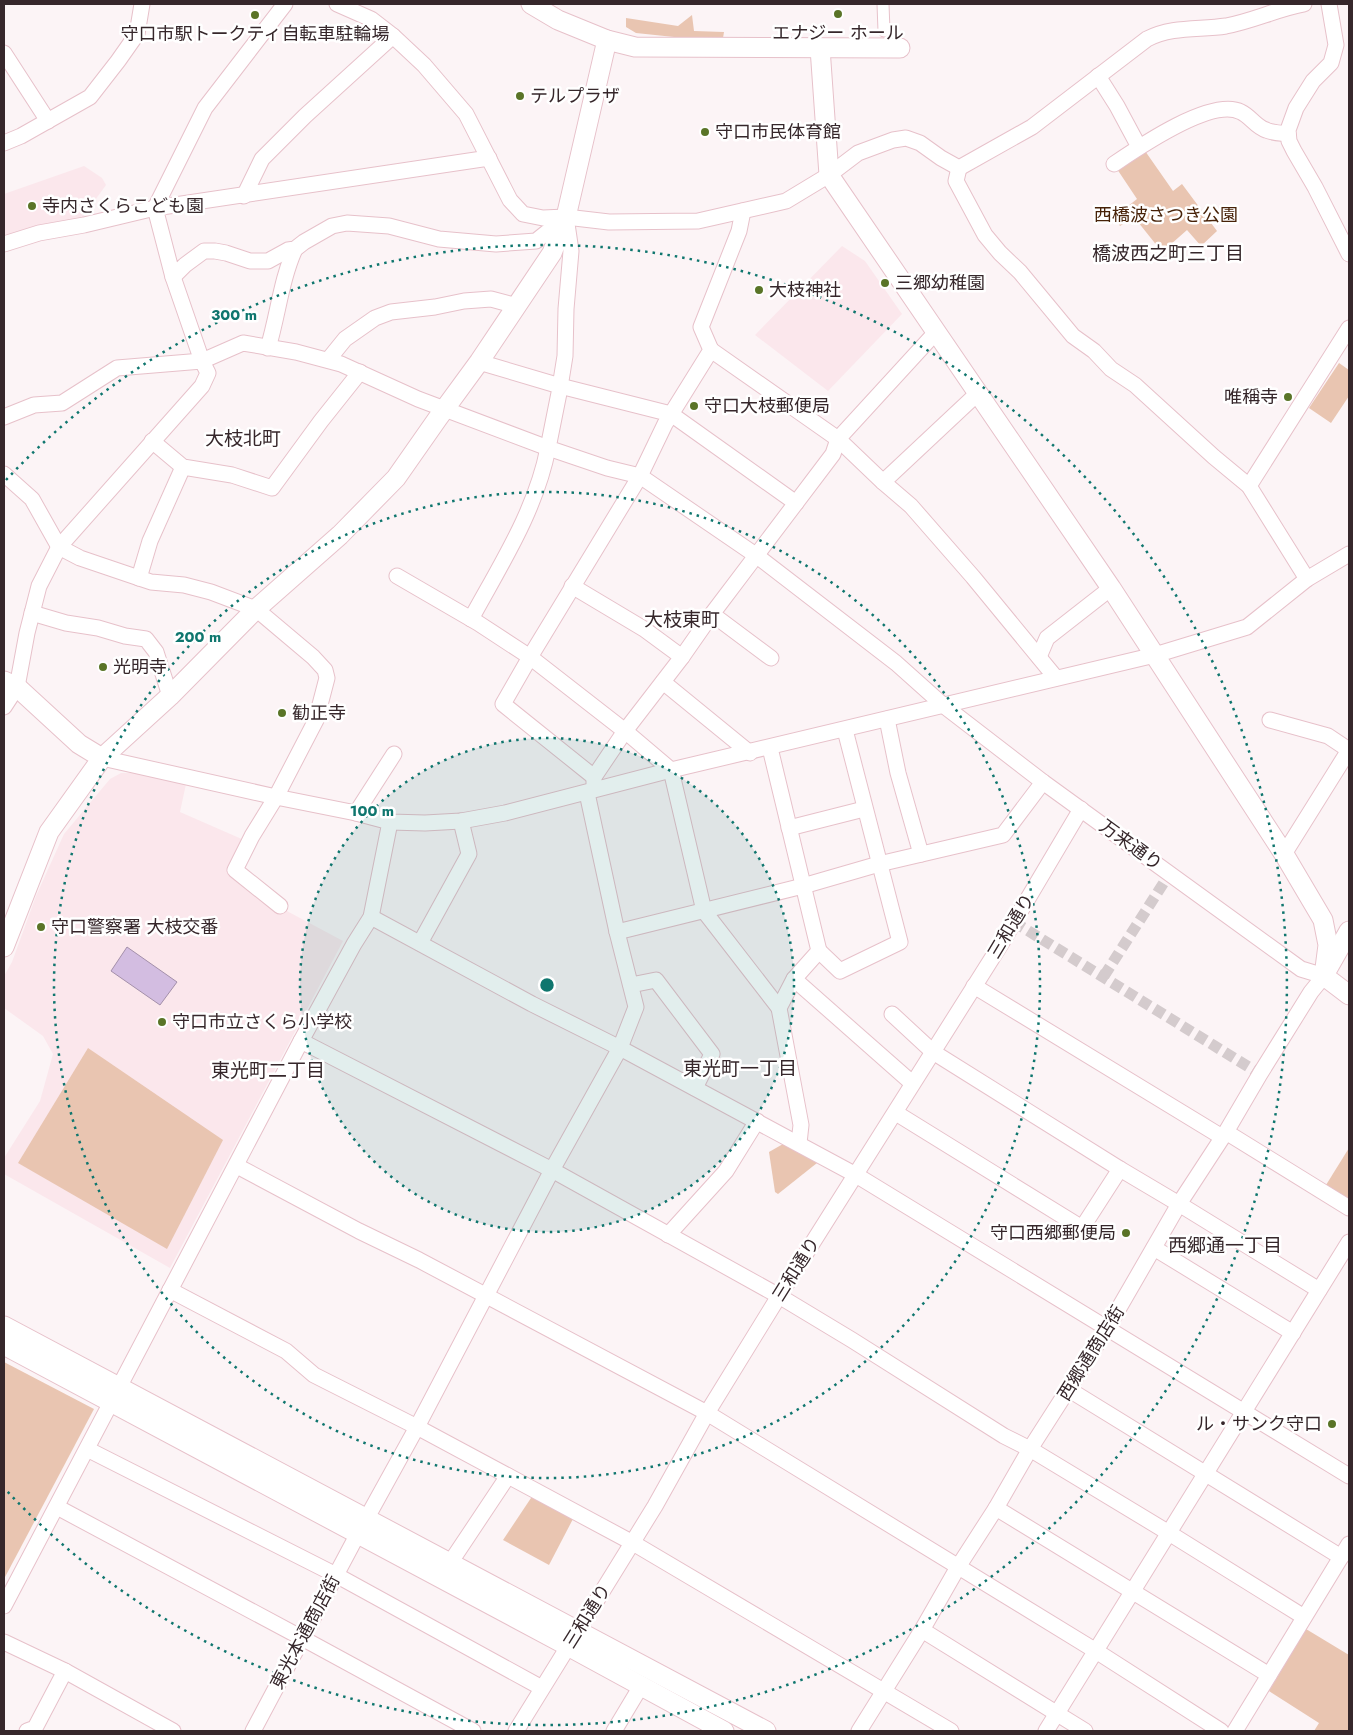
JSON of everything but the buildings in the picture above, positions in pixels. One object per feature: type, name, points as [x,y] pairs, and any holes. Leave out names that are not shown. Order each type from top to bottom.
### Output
[{"type":"street","points":[[4,143],[22,136],[90,96],[137,34],[142,4]]},
{"type":"street","points":[[4,707],[39,586],[59,547],[202,386],[208,373],[202,361],[173,277],[155,208],[205,108],[285,4]]},
{"type":"street","points":[[337,4],[371,19],[393,36],[424,65],[466,114],[510,200],[523,214],[543,218],[566,217],[609,222],[698,222],[786,201],[858,153],[893,140],[906,138],[920,143],[959,168]]},
{"type":"street","points":[[531,4],[558,20],[607,40],[635,47],[900,48]]},
{"type":"street","points":[[883,4],[884,31]]},
{"type":"street","points":[[1304,4],[1292,6],[1257,19],[1225,26],[1161,32],[1147,39],[1032,128],[959,168],[956,181],[985,235],[1020,272],[1073,336],[1094,351],[1111,369],[1135,385],[1214,457],[1249,486],[1307,579]]},
{"type":"street","points":[[1329,4],[1336,45],[1331,63],[1313,82],[1296,108],[1288,134],[1294,151],[1315,187],[1349,254]]},
{"type":"street","points":[[244,196],[262,159],[305,116],[393,36]]},
{"type":"street","points":[[4,947],[49,832],[102,758],[170,696],[256,609],[340,535],[396,478],[517,306],[552,253],[566,217],[607,40]]},
{"type":"street","points":[[820,48],[829,174],[1111,588],[1284,854],[1323,920],[1328,945],[1324,976]]},
{"type":"street","points":[[4,53],[48,121]]},
{"type":"street","points":[[1098,76],[1118,106],[1139,147]]},
{"type":"street","points":[[1114,164],[1139,147],[1199,114],[1228,109],[1241,111],[1265,130],[1288,134]]},
{"type":"street","points":[[4,244],[39,233],[84,225],[155,208],[489,158]]},
{"type":"street","points":[[743,211],[739,231],[702,327],[711,350],[838,440],[911,506],[1056,678]]},
{"type":"street","points":[[268,348],[275,326],[289,263],[295,249],[332,226],[347,223],[389,226],[439,239],[496,244],[536,241],[566,217]]},
{"type":"street","points":[[471,619],[523,524],[543,470],[565,356],[566,309],[571,251],[566,217]]},
{"type":"street","points":[[173,277],[204,251],[226,252],[250,261],[268,261],[288,250],[295,249]]},
{"type":"street","points":[[328,360],[345,339],[375,318],[391,312],[435,307],[464,300],[491,299],[517,306]]},
{"type":"street","points":[[1249,486],[1349,329]]},
{"type":"street","points":[[591,787],[625,731],[833,454],[838,440],[937,331]]},
{"type":"street","points":[[4,417],[34,405],[62,404],[117,368],[202,361],[243,343],[296,352],[328,360],[360,372],[418,399],[548,448],[607,468],[640,476]]},
{"type":"street","points":[[591,787],[503,704],[572,586],[640,476],[671,414],[711,350]]},
{"type":"street","points":[[479,362],[560,386],[671,414],[796,502]]},
{"type":"street","points":[[152,441],[183,467],[232,475],[272,488],[321,420],[360,372]]},
{"type":"street","points":[[883,482],[978,393]]},
{"type":"street","points":[[139,578],[150,541],[183,467]]},
{"type":"street","points":[[4,474],[32,499],[59,547],[80,558],[151,582],[184,585],[211,592],[256,609],[314,657],[325,670],[327,678],[316,720],[276,797],[234,870],[280,906]]},
{"type":"street","name":"万来通り","points":[[640,476],[757,556],[896,663],[943,705],[1043,782],[1301,969],[1324,976]]},
{"type":"street","points":[[10,684],[79,744],[102,758],[390,822],[461,821],[505,813],[591,787],[750,753],[1155,655],[1247,627],[1307,579],[1349,554]]},
{"type":"street","points":[[397,576],[471,619],[530,657],[672,770],[704,911],[779,1008],[802,1125],[799,1143]]},
{"type":"street","points":[[572,586],[644,629],[682,657]]},
{"type":"street","points":[[1040,657],[1047,638],[1111,588]]},
{"type":"street","points":[[32,613],[66,623],[146,639],[156,652],[170,696]]},
{"type":"street","points":[[712,614],[771,658]]},
{"type":"street","points":[[663,682],[750,753]]},
{"type":"street","points":[[887,719],[898,773],[921,854]]},
{"type":"street","points":[[1270,720],[1328,736],[1349,750],[1284,854]]},
{"type":"street","points":[[770,748],[819,951],[840,971],[900,942],[878,864],[845,730]]},
{"type":"street","points":[[356,813],[394,754]]},
{"type":"street","points":[[617,932],[803,886],[878,864],[1003,835],[1043,782]]},
{"type":"street","name":"東光本通商店街","points":[[253,1731],[417,1427],[552,1170],[620,1048],[636,1007],[617,932],[591,787]]},
{"type":"street","points":[[789,828],[864,809]]},
{"type":"street","name":"三和通り","points":[[516,1731],[633,1543],[707,1413],[896,1112],[1081,809]]},
{"type":"street","points":[[420,943],[469,854],[461,821]]},
{"type":"street","points":[[4,1606],[237,1166],[301,1041],[354,944],[371,917],[390,822]]},
{"type":"street","points":[[371,917],[532,1004],[757,1120],[856,1175],[1012,1271],[1108,1327],[1349,1476]]},
{"type":"street","points":[[1324,976],[1349,931]]},
{"type":"street","points":[[779,1008],[794,979],[819,951]]},
{"type":"street","points":[[1324,976],[1349,995]]},
{"type":"street","name":"西郷通商店街","points":[[859,1731],[922,1630],[958,1566],[996,1508],[1030,1449],[1108,1327],[1180,1204],[1260,1074],[1324,976]]},
{"type":"street","points":[[794,979],[912,1083]]},
{"type":"street","points":[[631,985],[656,980],[712,1054],[695,1088]]},
{"type":"street","points":[[974,986],[1349,1208]]},
{"type":"street","points":[[892,1014],[933,1052],[1319,1290]]},
{"type":"street","points":[[301,1041],[552,1170],[779,1296],[1004,1436],[1030,1449],[1304,1617]]},
{"type":"street","points":[[896,1112],[1082,1228],[1120,1169]]},
{"type":"street","points":[[668,1235],[726,1172],[757,1120]]},
{"type":"street","points":[[237,1166],[707,1413],[1096,1651],[1221,1731]]},
{"type":"street","points":[[1046,1731],[1349,1242]]},
{"type":"street","points":[[1154,1248],[1293,1333]]},
{"type":"street","points":[[170,1290],[286,1351],[314,1375],[417,1427],[633,1543],[884,1691],[927,1725],[951,1731]]},
{"type":"street","points":[[4,1326],[115,1394],[362,1527],[573,1638],[766,1731]]},
{"type":"street","points":[[4,1345],[115,1394]]},
{"type":"street","points":[[1068,1389],[1206,1473],[1345,1551],[1235,1731]]},
{"type":"street","points":[[87,1449],[336,1575],[542,1688]]},
{"type":"street","points":[[450,1563],[508,1476]]},
{"type":"street","points":[[57,1506],[473,1731]]},
{"type":"street","points":[[996,1508],[1269,1676]]},
{"type":"street","points":[[362,1527],[450,1563],[573,1638],[641,1686],[724,1731]]},
{"type":"street","points":[[922,1630],[1086,1731]]},
{"type":"street","points":[[4,1642],[65,1670],[173,1731]]},
{"type":"street","points":[[27,1731],[35,1728],[65,1670]]},
{"type":"street","points":[[614,1731],[641,1686]]},
{"type":"shaded area","points":[[84,166],[102,178],[106,185],[82,218],[4,235],[4,194]]},
{"type":"shaded area","points":[[842,246],[865,261],[902,314],[828,391],[755,335]]},
{"type":"shaded area","name":"守口市立さくら小学校","points":[[121,773],[134,773],[186,784],[180,812],[244,840],[230,871],[285,910],[343,941],[170,1268],[4,1174],[4,1158],[40,1101],[53,1054],[43,1036],[4,1008],[4,976],[12,962],[36,896],[64,834],[110,779]]},
{"type":"shaded area","points":[[127,947],[177,982],[160,1005],[111,971]]},
{"type":"green space","points":[[692,15],[694,31],[724,32],[723,38],[674,37],[636,33],[626,27],[626,18],[678,26]]},
{"type":"green space","name":"西橋波さつき公園","points":[[1143,148],[1173,191],[1182,184],[1217,231],[1201,246],[1187,230],[1162,252],[1134,217],[1120,226],[1114,217],[1137,199],[1115,166]]},
{"type":"green space","points":[[1339,363],[1349,370],[1349,396],[1331,423],[1309,408]]},
{"type":"green space","points":[[88,1048],[223,1140],[167,1249],[18,1163]]},
{"type":"green space","points":[[783,1144],[817,1163],[778,1194],[775,1192],[769,1152]]},
{"type":"green space","points":[[1349,1148],[1349,1201],[1326,1185]]},
{"type":"green space","points":[[4,1362],[94,1409],[4,1579]]},
{"type":"green space","points":[[533,1495],[574,1517],[549,1565],[503,1540]]},
{"type":"green space","points":[[1306,1629],[1349,1655],[1349,1731],[1314,1731],[1319,1723],[1269,1691]]},
{"type":"tunnel","points":[[1104,976],[1170,873]]},
{"type":"tunnel","points":[[1014,922],[1260,1074]]},
{"type":"place","name":"エナジー ホール","points":[[838,14]]},
{"type":"place","name":"守口市駅トークティ自転車駐輪場","points":[[255,15]]},
{"type":"place","name":"テルプラザ","points":[[520,96]]},
{"type":"place","name":"守口市民体育館","points":[[705,132]]},
{"type":"place","name":"寺内さくらこども園","points":[[32,206]]},
{"type":"place","name":"三郷幼稚園","points":[[885,283]]},
{"type":"place","name":"大枝神社","points":[[759,290]]},
{"type":"place","name":"唯稱寺","points":[[1288,397]]},
{"type":"place","name":"守口大枝郵便局","points":[[694,406]]},
{"type":"place","name":"光明寺","points":[[103,667]]},
{"type":"place","name":"勧正寺","points":[[282,713]]},
{"type":"place","name":"守口警察署 大枝交番","points":[[41,927]]},
{"type":"place","name":"守口市立さくら小学校","points":[[162,1022]]},
{"type":"place","name":"守口西郷郵便局","points":[[1126,1233]]},
{"type":"place","name":"ル・サンク守口","points":[[1332,1424]]},
{"type":"district","name":"橋波西之町三丁目","points":[[1168,253]]},
{"type":"district","name":"大枝北町","points":[[243,438]]},
{"type":"district","name":"大枝東町","points":[[682,619]]},
{"type":"district","name":"東光町一丁目","points":[[740,1068]]},
{"type":"district","name":"東光町二丁目","points":[[268,1070]]},
{"type":"district","name":"西郷通一丁目","points":[[1225,1245]]}]
